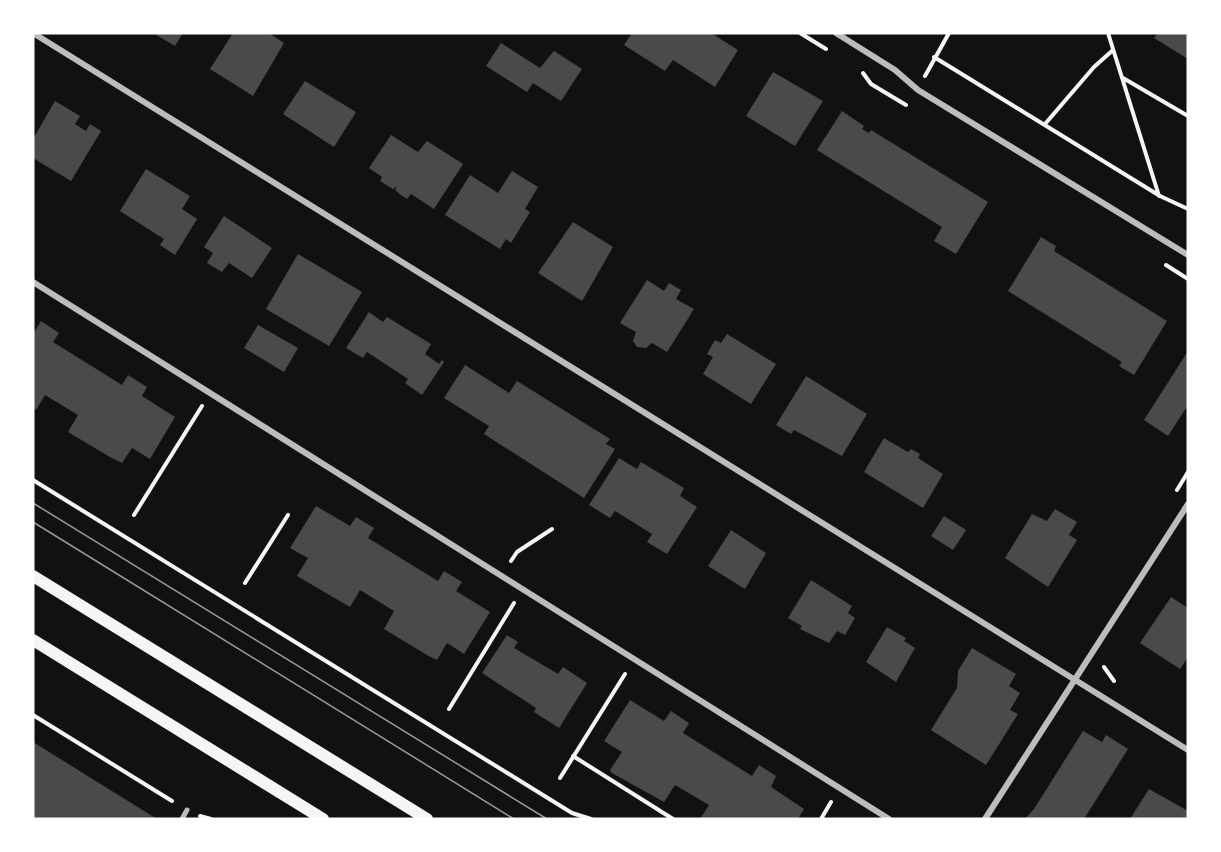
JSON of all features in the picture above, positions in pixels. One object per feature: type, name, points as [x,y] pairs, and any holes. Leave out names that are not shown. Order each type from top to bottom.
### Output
[{"type":"main road","points":[[33,576],[427,819]]},
{"type":"main road","points":[[33,640],[323,819]]},
{"type":"street","points":[[33,33],[1188,750]]},
{"type":"street","points":[[836,33],[895,70],[918,90],[1188,255]]},
{"type":"street","points":[[33,282],[889,819]]},
{"type":"street","points":[[985,819],[1188,504]]},
{"type":"street","points":[[182,819],[187,810]]},
{"type":"path","points":[[918,90],[949,33]]},
{"type":"path","points":[[1108,33],[1160,196]]},
{"type":"path","points":[[1045,124],[1094,67],[1113,50]]},
{"type":"path","points":[[934,57],[1160,196],[1188,209]]},
{"type":"path","points":[[1122,77],[1188,116]]},
{"type":"path","points":[[134,515],[210,392]]},
{"type":"path","points":[[33,480],[572,813],[591,819]]},
{"type":"path","points":[[245,583],[288,515]]},
{"type":"path","points":[[503,575],[517,552],[552,529]]},
{"type":"path","points":[[449,709],[524,588]]},
{"type":"path","points":[[560,778],[635,658]]},
{"type":"path","points":[[33,715],[187,810],[211,819]]},
{"type":"path","points":[[573,756],[673,819]]},
{"type":"building","points":[[153,33],[183,33],[175,46]]},
{"type":"building","points":[[233,33],[269,33],[284,43],[253,96],[210,69]]},
{"type":"building","points":[[632,33],[711,33],[738,50],[715,87],[673,60],[665,71],[624,45]]},
{"type":"building","points":[[1158,33],[1188,33],[1188,59],[1154,38]]},
{"type":"building","points":[[501,43],[540,68],[554,51],[582,69],[561,101],[533,83],[527,92],[486,66]]},
{"type":"building","points":[[773,72],[823,101],[795,146],[746,116]]},
{"type":"building","points":[[305,81],[356,112],[334,147],[283,114]]},
{"type":"building","points":[[55,101],[80,116],[75,124],[86,131],[90,124],[101,131],[71,181],[33,158],[33,139]]},
{"type":"building","points":[[842,111],[864,126],[862,129],[869,133],[871,130],[988,202],[956,254],[934,241],[942,227],[817,150]]},
{"type":"building","points":[[391,135],[418,152],[427,141],[463,164],[434,209],[411,194],[407,199],[395,190],[397,186],[393,189],[380,181],[382,177],[369,168]]},
{"type":"building","points":[[146,169],[190,196],[182,209],[197,219],[175,255],[160,245],[164,239],[120,211]]},
{"type":"building","points":[[512,171],[538,187],[525,209],[530,212],[511,243],[506,239],[500,249],[445,215],[470,175],[498,193]]},
{"type":"building","points":[[224,216],[272,248],[252,278],[229,263],[222,272],[207,263],[213,253],[204,247]]},
{"type":"building","points":[[573,222],[613,247],[582,301],[538,273]]},
{"type":"building","points":[[1041,237],[1056,246],[1054,251],[1167,321],[1134,375],[1119,366],[1122,362],[1008,291]]},
{"type":"building","points":[[298,254],[362,292],[329,346],[266,309]]},
{"type":"building","points":[[647,280],[664,291],[669,283],[681,290],[676,299],[694,309],[667,352],[652,343],[646,348],[637,347],[633,341],[636,332],[620,323]]},
{"type":"building","points":[[369,312],[383,322],[387,317],[431,344],[425,354],[439,364],[442,360],[444,362],[422,395],[405,383],[408,379],[367,352],[363,358],[346,348]]},
{"type":"building","points":[[41,321],[59,333],[53,342],[122,385],[128,375],[147,387],[142,396],[175,417],[150,459],[132,448],[122,463],[68,432],[78,415],[45,395],[36,410],[33,408],[33,329],[35,331]]},
{"type":"building","points":[[258,325],[298,348],[284,372],[244,348]]},
{"type":"building","points":[[727,334],[776,364],[751,404],[703,374],[713,357],[707,354],[715,340],[721,343]]},
{"type":"building","points":[[1188,351],[1188,405],[1168,436],[1144,420]]},
{"type":"building","points":[[465,365],[509,393],[517,381],[610,439],[606,444],[615,449],[584,498],[484,434],[489,426],[444,398]]},
{"type":"building","points":[[806,376],[867,414],[842,456],[794,430],[791,434],[776,425]]},
{"type":"building","points":[[884,438],[908,452],[911,449],[920,454],[918,458],[943,474],[923,508],[864,472]]},
{"type":"building","points":[[619,458],[637,469],[641,462],[684,488],[680,496],[697,507],[667,554],[647,542],[652,534],[615,511],[610,518],[589,505]]},
{"type":"building","points":[[316,506],[350,526],[356,517],[374,528],[368,538],[438,581],[444,571],[462,582],[456,591],[490,612],[464,654],[447,643],[437,660],[384,629],[394,611],[360,590],[350,607],[297,576],[308,558],[290,548]]},
{"type":"building","points":[[1055,509],[1077,522],[1069,535],[1077,540],[1048,587],[1005,558],[1032,514],[1047,521]]},
{"type":"building","points":[[944,516],[966,530],[953,550],[931,536]]},
{"type":"building","points":[[731,530],[766,553],[745,589],[708,566]]},
{"type":"building","points":[[811,580],[852,606],[848,613],[855,618],[845,635],[837,631],[829,643],[800,629],[802,626],[788,618]]},
{"type":"building","points":[[1171,597],[1188,608],[1188,657],[1180,669],[1140,643]]},
{"type":"building","points":[[887,627],[906,638],[904,641],[915,648],[896,682],[866,662]]},
{"type":"building","points":[[507,635],[518,642],[514,648],[558,674],[563,667],[587,683],[559,728],[534,712],[536,708],[482,673]]},
{"type":"building","points":[[972,648],[1016,674],[1009,686],[1020,693],[1010,710],[1018,714],[986,765],[931,730],[957,688],[958,671]]},
{"type":"building","points":[[630,700],[664,721],[671,711],[689,723],[683,733],[752,776],[759,765],[776,776],[771,787],[804,809],[798,819],[700,819],[709,805],[675,785],[664,802],[612,773],[610,770],[622,752],[604,741]]},
{"type":"building","points":[[1083,731],[1102,742],[1106,735],[1128,749],[1084,819],[1025,819],[1034,809]]},
{"type":"building","points":[[33,742],[157,819],[33,819]]},
{"type":"building","points":[[1149,789],[1188,811],[1188,819],[1130,819]]},
{"type":"tram line","points":[[33,503],[547,819]]},
{"type":"tram line","points":[[33,522],[514,819]]}]
